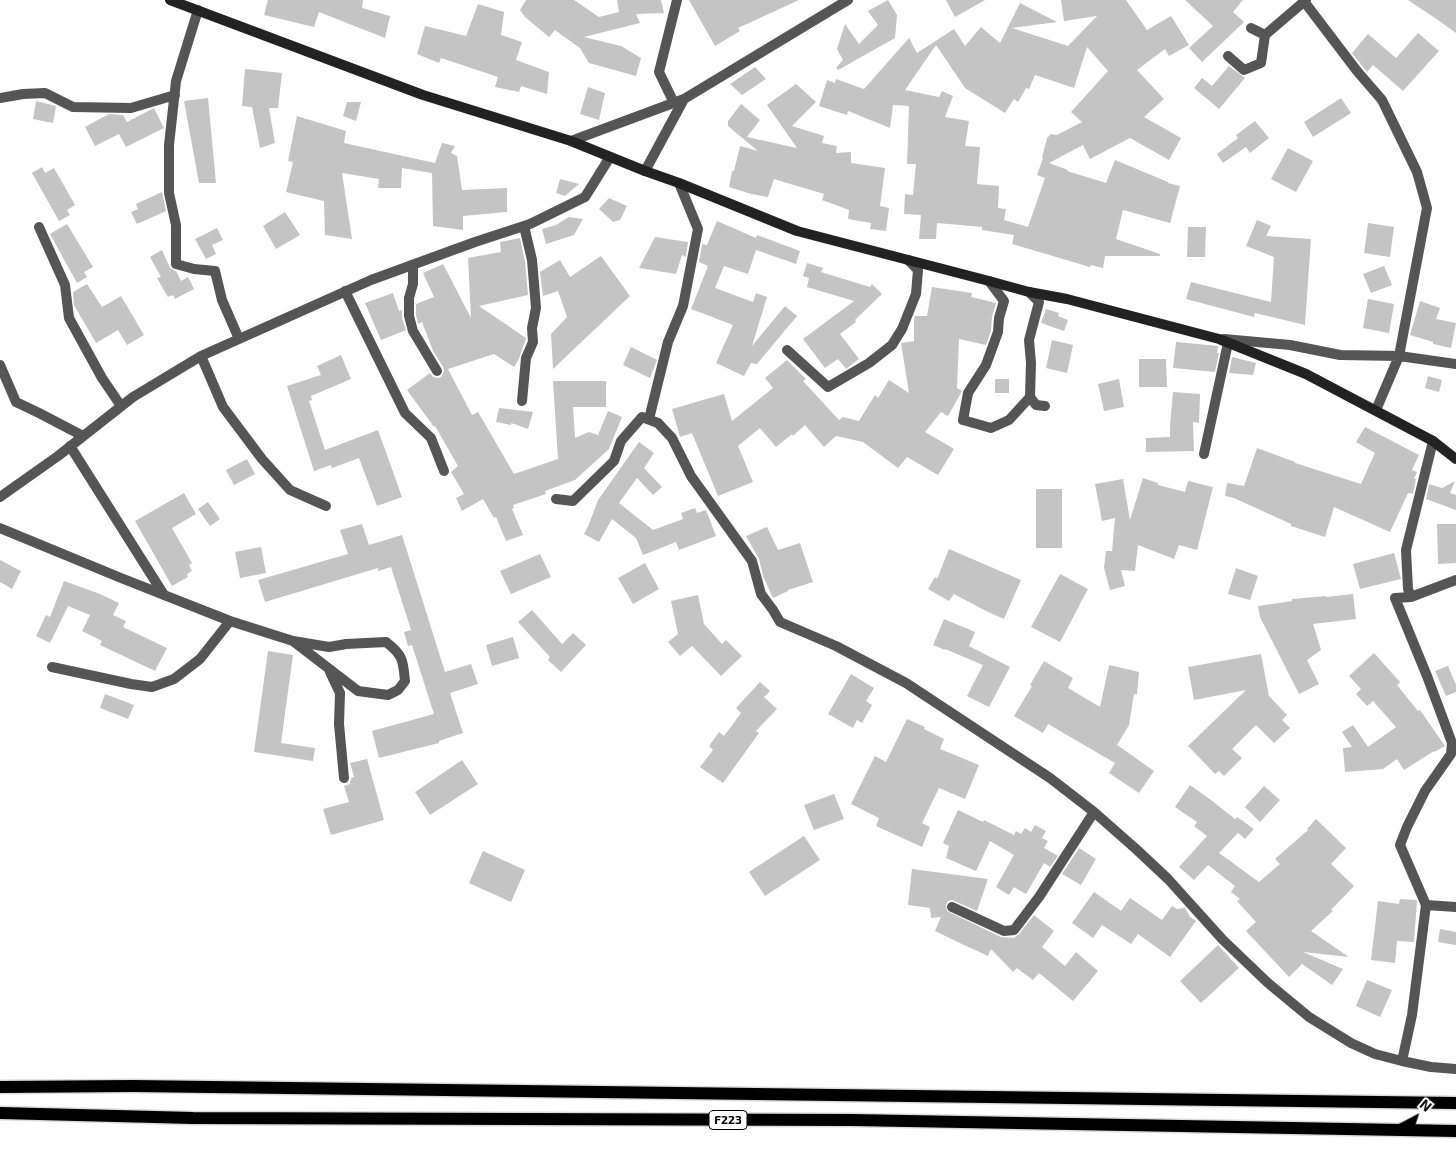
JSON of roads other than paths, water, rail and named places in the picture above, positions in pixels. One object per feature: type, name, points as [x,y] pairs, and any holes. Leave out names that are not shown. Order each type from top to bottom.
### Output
[{"type":"main road","points":[[170,0],[423,95],[571,141],[645,171],[679,182],[797,231],[1028,292],[1067,299],[1224,341],[1306,374],[1433,441],[1456,459]]},
{"type":"main road","name":"F223","points":[[0,1087],[133,1086],[1456,1103]]},
{"type":"main road","name":"F223","points":[[0,1114],[203,1118],[852,1120],[1456,1131]]},
{"type":"street","points":[[677,0],[659,72],[679,101]]},
{"type":"street","points":[[571,141],[679,101],[848,0]]},
{"type":"street","points":[[1228,56],[1244,70],[1261,63],[1264,35],[1304,1],[1357,71],[1382,100],[1417,172],[1426,208],[1399,356],[1376,410]]},
{"type":"street","points":[[198,10],[176,81],[170,145],[169,193],[176,225],[176,264],[194,269],[215,270],[222,300],[239,339]]},
{"type":"street","points":[[1251,28],[1264,35]]},
{"type":"street","points":[[0,98],[45,93],[73,107],[131,108],[175,95]]},
{"type":"street","points":[[645,171],[679,101]]},
{"type":"street","points":[[0,497],[133,397],[201,356],[370,280],[524,226],[585,198],[610,157]]},
{"type":"street","points":[[648,419],[668,342],[683,306],[698,228],[679,182]]},
{"type":"street","points":[[522,401],[526,358],[533,342],[532,328],[536,308],[532,260],[524,226]]},
{"type":"street","points":[[39,227],[65,285],[69,318],[102,378],[122,406]]},
{"type":"street","points":[[787,350],[828,387],[869,363],[892,345],[902,329],[916,294],[918,270],[908,260]]},
{"type":"street","points":[[413,265],[409,316],[413,332],[437,371]]},
{"type":"street","points":[[989,281],[1004,301],[999,318],[998,332],[986,365],[968,393],[963,420],[992,428],[1009,420],[1030,397]]},
{"type":"street","points":[[345,291],[405,413],[431,438],[444,471]]},
{"type":"street","points":[[1028,292],[1039,302],[1029,340],[1031,363],[1030,397],[1036,405],[1045,406]]},
{"type":"street","points":[[1204,454],[1224,341],[1290,345],[1340,355],[1399,356],[1456,364]]},
{"type":"street","points":[[201,356],[223,408],[262,459],[290,490],[326,506]]},
{"type":"street","points":[[0,365],[16,402],[82,436]]},
{"type":"street","points":[[556,499],[573,501],[614,461],[621,441],[642,417],[658,423],[672,438],[691,476],[752,561],[760,594],[780,622],[836,646],[906,683],[1050,778],[1094,812],[1168,879],[1223,940],[1268,983],[1309,1017],[1351,1043],[1375,1054],[1431,1067],[1456,1069]]},
{"type":"street","points":[[1411,598],[1408,589],[1406,550],[1433,441]]},
{"type":"street","points":[[70,446],[164,595]]},
{"type":"street","points":[[0,528],[230,621],[293,641],[329,647],[346,644],[386,642],[397,651],[403,662],[405,681],[398,690],[388,695],[358,691],[293,641]]},
{"type":"street","points":[[1402,1061],[1412,1015],[1426,905],[1400,845],[1425,791],[1451,754],[1452,743],[1395,598],[1411,598],[1456,580]]},
{"type":"street","points":[[52,667],[152,687],[174,680],[200,659],[230,621]]},
{"type":"street","points":[[329,669],[340,693],[339,724],[344,778]]},
{"type":"street","points":[[952,907],[1004,930],[1014,930],[1039,896],[1094,812]]},
{"type":"street","points":[[1426,905],[1456,907]]}]
